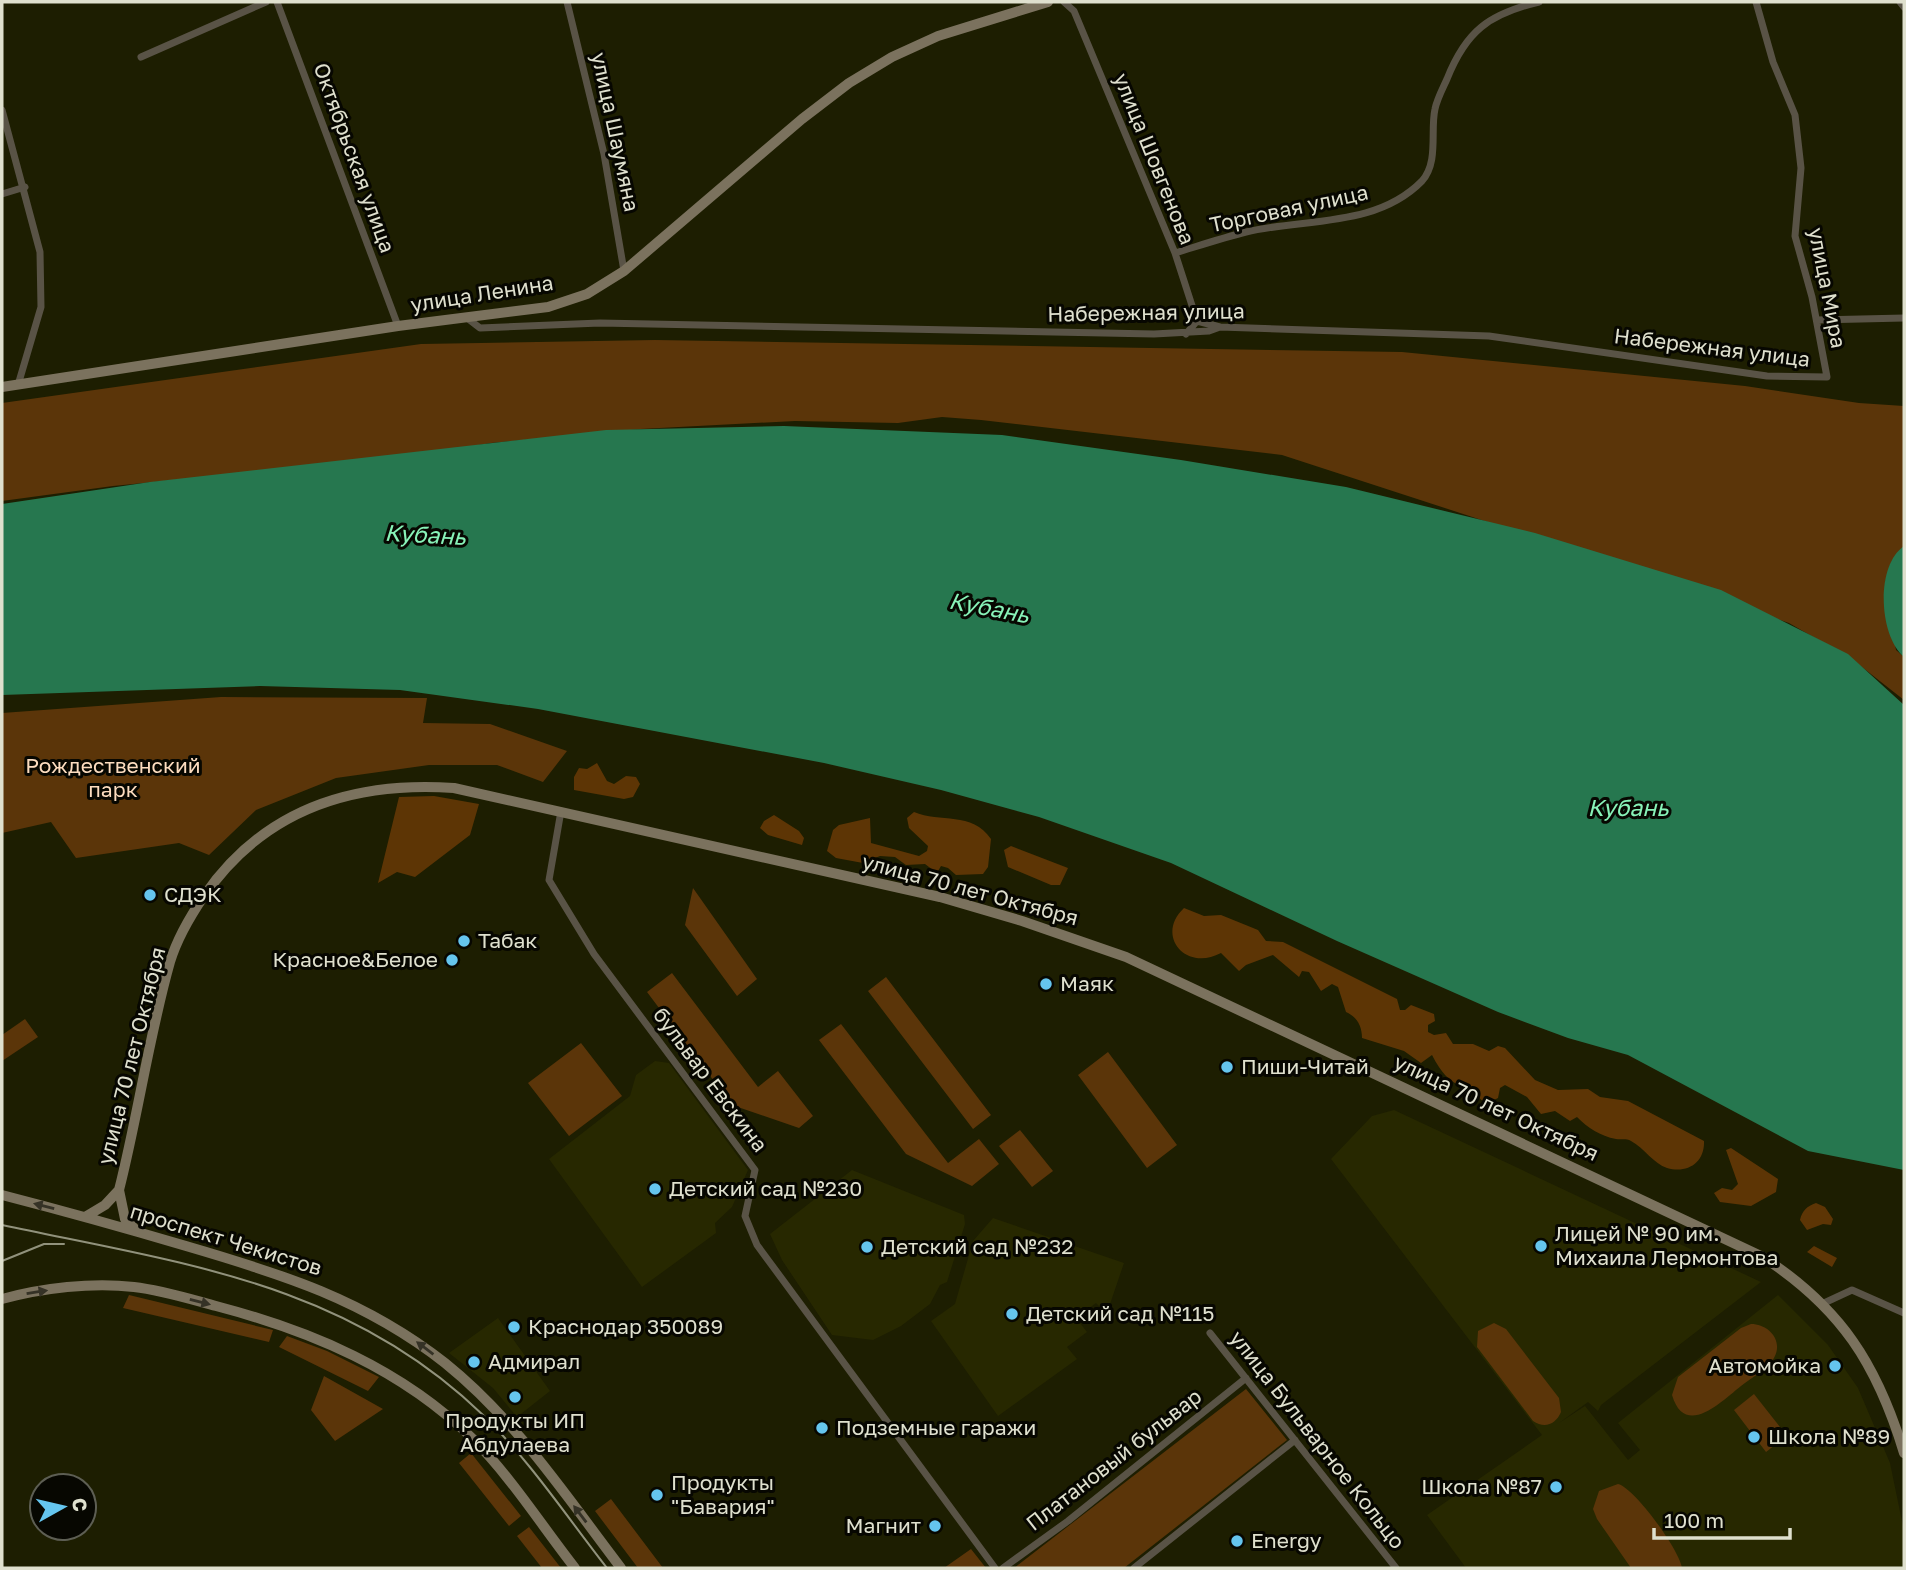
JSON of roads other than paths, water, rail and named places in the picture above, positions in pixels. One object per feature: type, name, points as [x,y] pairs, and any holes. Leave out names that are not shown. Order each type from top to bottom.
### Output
[{"type":"main road","name":"улица Ленина","points":[[2,387],[398,326],[548,307],[587,294],[624,271],[802,119],[849,83],[892,57],[939,36],[1048,2]]},
{"type":"main road","name":"улица 70 лет Октября","points":[[138,1232],[125,1219],[119,1190],[171,960],[192,915],[217,877],[246,845],[316,806],[391,787],[454,788],[940,897],[1022,921],[1126,957],[1717,1233],[1782,1269],[1824,1303],[1871,1368],[1888,1403],[1904,1453]]},
{"type":"main road","name":"улица 70 лет Октября","points":[[85,1217],[105,1205],[119,1190]]},
{"type":"main road","name":"проспект Чекистов","points":[[2,1195],[289,1276],[337,1295],[412,1339],[446,1364],[512,1427],[621,1568]]},
{"type":"main road","points":[[2,1299],[73,1287],[133,1287],[279,1322],[328,1343],[397,1379],[473,1439],[575,1568]]},
{"type":"street","points":[[141,57],[266,2]]},
{"type":"street","name":"Октябрьская улица","points":[[277,2],[398,326]]},
{"type":"street","name":"улица Шаумяна","points":[[567,2],[604,155],[624,271]]},
{"type":"street","name":"улица Шовгенова","points":[[1064,2],[1074,11],[1175,253],[1197,321]]},
{"type":"street","name":"Торговая улица","points":[[1175,253],[1247,232],[1358,215],[1390,204],[1423,180],[1431,165],[1435,108],[1458,52],[1473,33],[1495,15],[1539,2]]},
{"type":"street","name":"улица Мира","points":[[1756,2],[1773,62],[1795,115],[1801,168],[1795,236],[1817,320],[1827,377]]},
{"type":"street","points":[[1900,2],[1904,7]]},
{"type":"street","points":[[2,110],[40,252],[41,307],[18,385]]},
{"type":"street","points":[[2,194],[24,187]]},
{"type":"street","name":"Набережная улица","points":[[466,318],[480,328],[600,323],[1186,334],[1220,327],[1489,336],[1768,376],[1827,377]]},
{"type":"street","name":"Набережная улица","points":[[1817,320],[1904,318]]},
{"type":"street","points":[[1186,334],[1197,321],[1220,327]]},
{"type":"street","name":"бульвар Евскина","points":[[561,811],[549,880],[594,954],[755,1170],[745,1216],[757,1245],[995,1568]]},
{"type":"street","points":[[1824,1303],[1852,1290],[1904,1313]]},
{"type":"street","name":"улица Бульварное Кольцо","points":[[1210,1332],[1396,1568]]},
{"type":"street","name":"Платановый бульвар","points":[[1003,1568],[1068,1521],[1246,1378]]},
{"type":"street","points":[[1134,1568],[1295,1440]]},
{"type":"water","name":"Кубань","points":[[784,426],[1002,435],[1346,487],[1535,533],[1721,590],[1848,654],[1904,705],[1904,1170],[1808,1151],[1628,1055],[1568,1038],[1498,1012],[1337,941],[1171,863],[1039,817],[941,790],[824,763],[538,709],[400,690],[260,686],[2,695],[2,504],[150,482],[606,430]]},
{"type":"water","points":[[1904,546],[1904,657],[1889,634],[1884,601],[1888,569]]},
{"type":"tram line","points":[[2,1225],[133,1252],[258,1284],[318,1306],[375,1335],[430,1370],[483,1415],[532,1470],[607,1568]]},
{"type":"tram line","points":[[2,1261],[44,1244],[64,1244]]},
{"type":"place","name":"СДЭК","points":[[150,895]]},
{"type":"place","name":"Табак","points":[[464,941]]},
{"type":"place","name":"Красное&Белое","points":[[452,960]]},
{"type":"place","name":"Маяк","points":[[1046,984]]},
{"type":"place","name":"Пиши-Читай","points":[[1227,1067]]},
{"type":"place","name":"Детский сад №230","points":[[655,1189]]},
{"type":"place","name":"Лицей № 90 им. Михаила Лермонтова","points":[[1541,1246]]},
{"type":"place","name":"Детский сад №232","points":[[867,1247]]},
{"type":"place","name":"Детский сад №115","points":[[1012,1314]]},
{"type":"place","name":"Краснодар 350089","points":[[514,1327]]},
{"type":"place","name":"Адмирал","points":[[474,1362]]},
{"type":"place","name":"Автомойка","points":[[1835,1366]]},
{"type":"place","name":"Продукты ИП Абдулаева","points":[[515,1397]]},
{"type":"place","name":"Подземные гаражи","points":[[822,1428]]},
{"type":"place","name":"Школа №89","points":[[1754,1437]]},
{"type":"place","name":"Школа №87","points":[[1556,1487]]},
{"type":"place","name":"Продукты \"Бавария\"","points":[[657,1495]]},
{"type":"place","name":"Магнит","points":[[935,1526]]},
{"type":"place","name":"Energy","points":[[1237,1541]]},
{"type":"park label","name":"Рождественский парк","points":[[113,778]]}]
